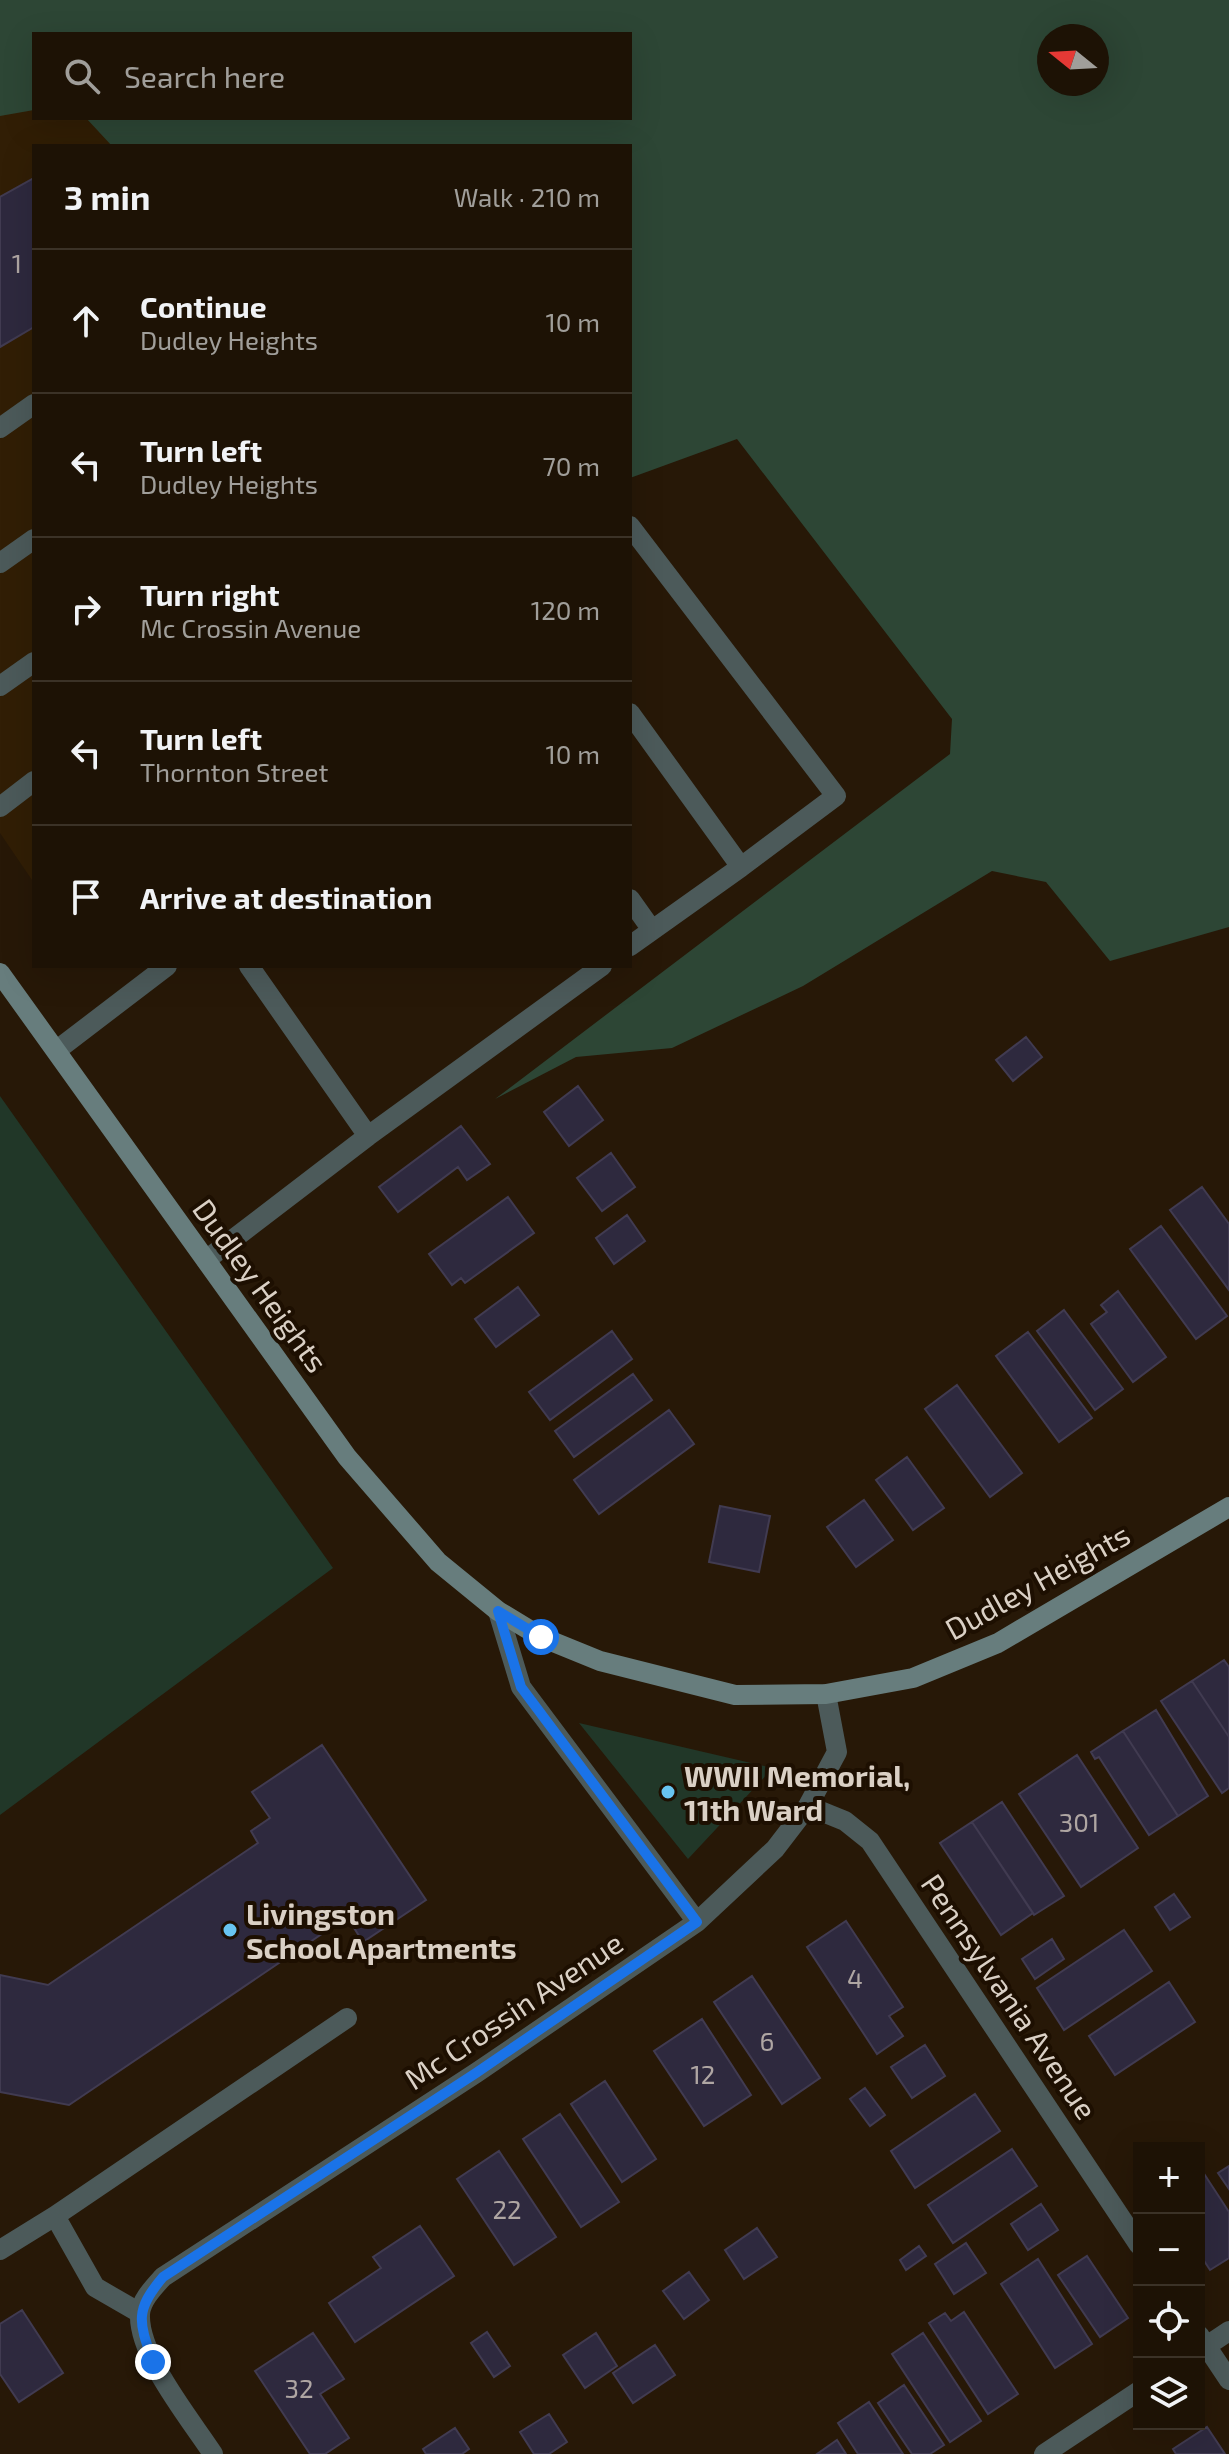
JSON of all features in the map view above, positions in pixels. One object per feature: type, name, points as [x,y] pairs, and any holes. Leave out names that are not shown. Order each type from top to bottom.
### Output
[{"type":"main road","name":"Dudley Heights","points":[[0,973],[347,1457],[438,1562],[498,1611],[541,1637],[600,1661],[735,1695],[826,1694],[913,1678],[998,1643],[1229,1507]]},
{"type":"street","points":[[0,428],[32,405]]},
{"type":"street","points":[[632,529],[836,796],[632,945]]},
{"type":"street","points":[[0,563],[32,540]]},
{"type":"street","points":[[1,682],[32,663]]},
{"type":"street","points":[[632,716],[741,867]]},
{"type":"street","points":[[0,807],[32,783]]},
{"type":"street","points":[[632,902],[652,930]]},
{"type":"street","points":[[57,1050],[164,968]]},
{"type":"street","points":[[250,968],[368,1136]]},
{"type":"street","points":[[206,1260],[368,1136],[599,968]]},
{"type":"street","points":[[498,1611],[521,1687],[697,1922]]},
{"type":"street","name":"Mc Crossin Avenue","points":[[140,2313],[148,2295],[163,2277],[476,2073],[697,1922],[775,1849],[808,1806],[837,1752],[826,1694]]},
{"type":"street","name":"Pennsylvania Avenue","points":[[808,1806],[845,1821],[870,1841],[1133,2236]]},
{"type":"street","points":[[0,2250],[347,2018]]},
{"type":"street","points":[[55,2216],[95,2287],[140,2313],[153,2362],[213,2454]]},
{"type":"street","points":[[1205,2342],[1229,2331]]},
{"type":"street","points":[[1205,2349],[1229,2380]]},
{"type":"street","points":[[1044,2454],[1133,2395]]},
{"type":"shaded area","points":[[32,34],[32,120],[126,120],[144,144],[32,144],[32,880],[0,833],[0,40]]},
{"type":"green space","points":[[0,0],[1229,0],[1229,927],[1110,961],[1046,882],[992,871],[803,986],[672,1048],[576,1057],[495,1099],[950,754],[952,719],[737,439],[632,477],[632,144],[110,144],[88,120],[632,120],[632,32],[32,32],[32,110],[0,116]]},
{"type":"green space","points":[[0,1096],[333,1568],[0,1815]]},
{"type":"green space","points":[[579,1723],[773,1768],[688,1859]]},
{"type":"building","points":[[32,179],[32,328],[0,347],[0,197]]},
{"type":"building","points":[[1026,1037],[1042,1057],[1013,1081],[996,1060]]},
{"type":"building","points":[[578,1086],[603,1120],[569,1146],[544,1112]]},
{"type":"building","points":[[461,1126],[490,1164],[467,1180],[458,1167],[398,1212],[379,1187]]},
{"type":"building","points":[[611,1153],[635,1187],[602,1211],[577,1178]]},
{"type":"building","points":[[1202,1187],[1229,1224],[1229,1290],[1170,1210]]},
{"type":"building","points":[[508,1197],[534,1233],[465,1283],[461,1278],[452,1285],[429,1254]]},
{"type":"building","points":[[627,1215],[645,1241],[614,1264],[596,1238]]},
{"type":"building","points":[[1161,1226],[1227,1316],[1196,1339],[1130,1249]]},
{"type":"building","points":[[518,1287],[539,1315],[496,1347],[475,1319]]},
{"type":"building","points":[[1118,1291],[1166,1357],[1133,1382],[1091,1324],[1107,1312],[1101,1305]]},
{"type":"building","points":[[1064,1310],[1123,1389],[1095,1410],[1037,1331]]},
{"type":"building","points":[[612,1331],[632,1359],[550,1420],[529,1392]]},
{"type":"building","points":[[1028,1332],[1092,1418],[1059,1442],[996,1356]]},
{"type":"building","points":[[633,1374],[652,1400],[574,1457],[555,1431]]},
{"type":"building","points":[[957,1385],[1022,1473],[990,1497],[925,1409]]},
{"type":"building","points":[[669,1410],[694,1444],[599,1514],[574,1480]]},
{"type":"building","points":[[907,1457],[944,1508],[913,1530],[876,1480]]},
{"type":"building","points":[[864,1500],[893,1540],[856,1567],[827,1527]]},
{"type":"building","points":[[720,1506],[770,1516],[759,1572],[709,1562]]},
{"type":"building","points":[[1224,1660],[1229,1667],[1229,1737],[1192,1681]]},
{"type":"building","points":[[1192,1681],[1229,1737],[1229,1788],[1222,1793],[1161,1701]]},
{"type":"building","points":[[1156,1710],[1208,1796],[1178,1816],[1123,1731]]},
{"type":"building","points":[[1123,1731],[1178,1816],[1149,1835],[1099,1757],[1095,1759],[1091,1752]]},
{"type":"building","name":"Livingston School Apartments","points":[[322,1745],[426,1900],[363,1942],[347,1917],[69,2105],[0,2092],[0,1975],[48,1985],[258,1843],[251,1831],[270,1818],[252,1792]]},
{"type":"building","points":[[1077,1755],[1138,1848],[1081,1887],[1019,1794]]},
{"type":"building","points":[[1002,1802],[1064,1896],[1034,1915],[972,1822]]},
{"type":"building","points":[[972,1822],[1033,1913],[1001,1935],[940,1843]]},
{"type":"building","points":[[1174,1894],[1190,1917],[1170,1930],[1155,1907]]},
{"type":"building","points":[[846,1921],[903,2007],[889,2016],[903,2036],[877,2054],[807,1947]]},
{"type":"building","points":[[1124,1930],[1152,1971],[1064,2030],[1037,1988]]},
{"type":"building","points":[[1052,1939],[1064,1959],[1035,1979],[1022,1959]]},
{"type":"building","points":[[752,1976],[820,2078],[782,2104],[714,2002]]},
{"type":"building","points":[[1169,1982],[1195,2022],[1115,2075],[1089,2036]]},
{"type":"building","points":[[702,2019],[751,2095],[704,2126],[654,2051]]},
{"type":"building","points":[[925,2045],[945,2076],[912,2098],[891,2067]]},
{"type":"building","points":[[605,2081],[656,2159],[622,2182],[571,2104]]},
{"type":"building","points":[[865,2088],[885,2115],[870,2126],[850,2099]]},
{"type":"building","points":[[975,2094],[1000,2131],[915,2188],[891,2151]]},
{"type":"building","points":[[560,2114],[619,2202],[581,2227],[523,2139]]},
{"type":"building","points":[[1012,2149],[1037,2186],[953,2243],[928,2205]]},
{"type":"building","points":[[499,2151],[556,2237],[514,2265],[457,2179]]},
{"type":"building","points":[[1229,2166],[1229,2189],[1218,2173]]},
{"type":"building","points":[[1205,2175],[1229,2212],[1229,2258],[1210,2270],[1205,2262]]},
{"type":"building","points":[[1041,2204],[1058,2230],[1028,2250],[1011,2224]]},
{"type":"building","points":[[420,2226],[454,2276],[355,2342],[329,2303],[381,2268],[373,2257]]},
{"type":"building","points":[[757,2228],[777,2257],[744,2279],[725,2250]]},
{"type":"building","points":[[966,2243],[986,2273],[954,2294],[935,2264]]},
{"type":"building","points":[[919,2246],[926,2256],[906,2270],[900,2260]]},
{"type":"building","points":[[1087,2256],[1128,2318],[1100,2337],[1058,2275]]},
{"type":"building","points":[[1038,2259],[1092,2344],[1055,2368],[1001,2284]]},
{"type":"building","points":[[689,2272],[709,2300],[684,2319],[663,2291]]},
{"type":"building","points":[[22,2310],[63,2373],[19,2402],[0,2374],[0,2324]]},
{"type":"building","points":[[964,2312],[1018,2394],[988,2414],[929,2323],[945,2313],[951,2321]]},
{"type":"building","points":[[487,2332],[510,2366],[494,2377],[471,2343]]},
{"type":"building","points":[[313,2333],[344,2379],[320,2394],[349,2438],[325,2454],[310,2454],[255,2371]]},
{"type":"building","points":[[596,2333],[617,2366],[585,2388],[563,2355]]},
{"type":"building","points":[[923,2333],[981,2421],[950,2442],[892,2354]]},
{"type":"building","points":[[655,2345],[675,2375],[633,2403],[613,2373]]},
{"type":"building","points":[[904,2385],[944,2445],[930,2454],[912,2454],[878,2403]]},
{"type":"building","points":[[869,2402],[903,2454],[858,2454],[838,2423]]},
{"type":"building","points":[[549,2414],[567,2442],[549,2454],[534,2454],[520,2432]]},
{"type":"building","points":[[455,2428],[469,2449],[462,2454],[426,2454],[423,2449]]},
{"type":"building","points":[[1205,2428],[1225,2454],[1176,2454],[1173,2449]]},
{"type":"building","points":[[837,2440],[846,2454],[817,2454]]},
{"type":"place","name":"WWII Memorial, 11th Ward","points":[[668,1792]]},
{"type":"place","name":"Livingston School Apartments","points":[[230,1930]]},
{"type":"route","points":[[153,2362],[142,2331],[140,2313],[148,2295],[163,2277],[476,2073],[697,1922],[521,1687],[498,1611],[541,1637]]}]
